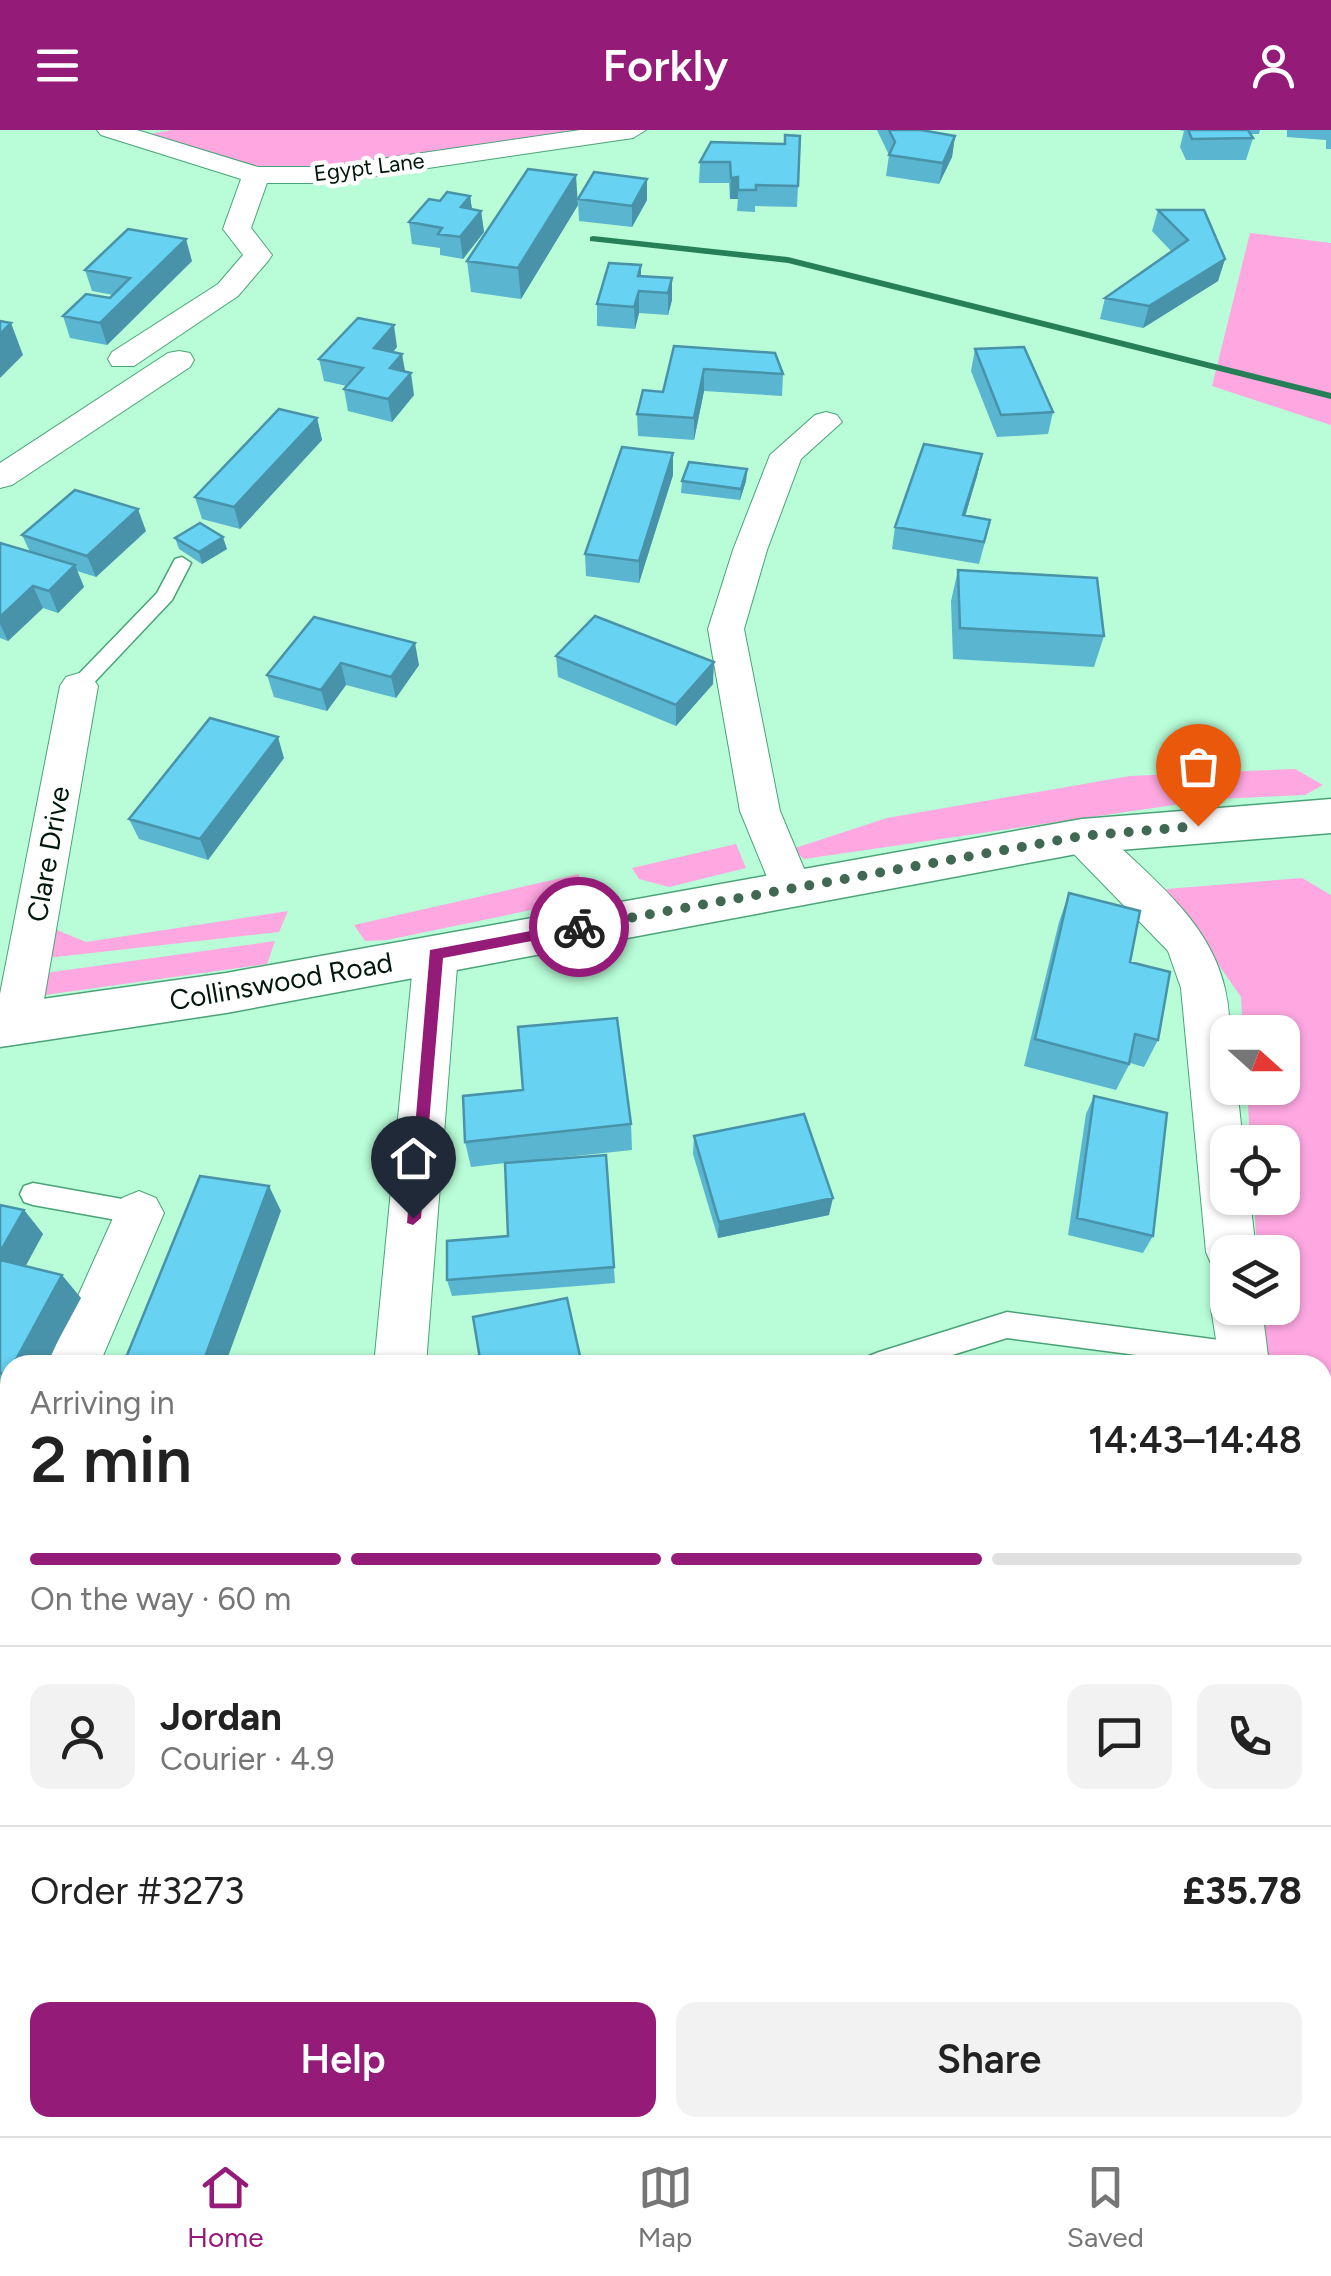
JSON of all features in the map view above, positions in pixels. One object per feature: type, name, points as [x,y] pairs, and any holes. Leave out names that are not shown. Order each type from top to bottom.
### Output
[{"type":"main road","name":"Collinswood Road","points":[[8,1024],[226,992],[1082,836],[1331,816]]},
{"type":"street","name":"Egypt Lane","points":[[110,130],[256,174],[326,175],[633,130]]},
{"type":"street","points":[[124,359],[228,290],[258,254],[237,229],[256,174]]},
{"type":"street","points":[[0,478],[179,360]]},
{"type":"street","points":[[790,888],[760,811],[726,630],[750,550],[786,455],[826,422]]},
{"type":"street","name":"Clare Drive","points":[[8,1024],[79,686]]},
{"type":"street","points":[[1082,836],[1187,943],[1203,988],[1229,1235]]},
{"type":"street","points":[[401,1355],[436,954]]},
{"type":"street","points":[[77,1355],[138,1212]]},
{"type":"lane","points":[[79,686],[165,596],[182,564]]},
{"type":"lane","points":[[33,1194],[138,1212]]},
{"type":"lane","points":[[911,1355],[1006,1325],[1240,1332]]},
{"type":"shaded area","points":[[172,130],[606,130],[317,172],[263,171],[139,136]]},
{"type":"shaded area","points":[[1250,233],[1331,243],[1331,425],[1212,386]]},
{"type":"shaded area","points":[[1295,769],[1323,785],[1305,795],[1215,799],[804,859],[792,849],[887,818],[1130,776]]},
{"type":"shaded area","points":[[736,844],[746,868],[669,887],[639,879],[632,868]]},
{"type":"shaded area","points":[[579,874],[579,900],[387,940],[365,941],[354,925]]},
{"type":"shaded area","points":[[1302,878],[1331,895],[1331,1355],[1263,1355],[1261,1325],[1300,1325],[1300,1235],[1256,1235],[1255,1215],[1300,1215],[1300,1125],[1249,1125],[1248,1105],[1300,1105],[1300,1015],[1242,1015],[1241,997],[1166,889]]},
{"type":"shaded area","points":[[288,911],[279,932],[47,958],[52,928],[86,942]]},
{"type":"shaded area","points":[[275,941],[267,964],[45,995],[38,974]]},
{"type":"building","points":[[889,130],[955,136],[943,163],[889,155],[895,142]]},
{"type":"building","points":[[1188,130],[1248,130],[1253,138],[1192,139]]},
{"type":"building","points":[[785,135],[800,136],[798,186],[756,185],[756,190],[738,190],[738,177],[731,178],[730,162],[700,162],[711,142],[785,144]]},
{"type":"building","points":[[528,169],[576,175],[518,268],[467,261]]},
{"type":"building","points":[[594,172],[647,179],[632,206],[578,199]]},
{"type":"building","points":[[447,192],[470,196],[461,207],[481,211],[460,237],[438,234],[442,228],[409,222],[429,199],[440,201]]},
{"type":"building","points":[[1158,210],[1204,210],[1225,259],[1149,306],[1105,298],[1188,240]]},
{"type":"building","points":[[128,229],[186,239],[100,323],[63,316],[86,294],[110,298],[130,278],[85,270]]},
{"type":"building","points":[[609,263],[641,265],[638,276],[672,278],[668,293],[639,291],[634,307],[597,304]]},
{"type":"building","points":[[358,318],[394,325],[374,348],[402,354],[390,368],[411,373],[388,399],[344,389],[363,368],[319,359]]},
{"type":"building","points":[[0,321],[11,323],[0,334]]},
{"type":"building","points":[[674,346],[775,353],[783,374],[704,369],[694,418],[637,414],[643,390],[663,392]]},
{"type":"building","points":[[1024,347],[1053,412],[1001,415],[975,349]]},
{"type":"building","points":[[279,409],[317,418],[234,507],[195,497]]},
{"type":"building","points":[[924,444],[982,454],[963,515],[990,520],[984,542],[895,527]]},
{"type":"building","points":[[622,447],[673,453],[639,561],[585,554]]},
{"type":"building","points":[[689,462],[747,469],[741,489],[682,481]]},
{"type":"building","points":[[75,490],[138,509],[87,556],[22,535]]},
{"type":"building","points":[[200,523],[223,537],[199,552],[175,538]]},
{"type":"building","points":[[0,543],[75,565],[49,591],[33,586],[0,617]]},
{"type":"building","points":[[958,570],[1097,578],[1104,636],[960,628]]},
{"type":"building","points":[[595,616],[714,662],[676,705],[556,656]]},
{"type":"building","points":[[314,617],[415,643],[391,677],[341,663],[321,690],[267,675]]},
{"type":"building","points":[[210,718],[278,737],[200,839],[129,819]]},
{"type":"building","points":[[1069,893],[1140,911],[1130,962],[1170,972],[1158,1040],[1135,1034],[1129,1064],[1035,1039]]},
{"type":"building","points":[[617,1018],[631,1124],[465,1142],[463,1096],[523,1090],[518,1027]]},
{"type":"building","points":[[1094,1096],[1167,1113],[1153,1236],[1077,1218]]},
{"type":"building","points":[[804,1114],[833,1198],[719,1222],[694,1136]]},
{"type":"building","points":[[606,1155],[614,1267],[447,1280],[447,1241],[508,1236],[505,1163]]},
{"type":"building","points":[[200,1176],[269,1186],[206,1355],[127,1355]]},
{"type":"building","points":[[0,1205],[24,1210],[0,1252]]},
{"type":"building","points":[[0,1260],[62,1275],[18,1355],[0,1355]]},
{"type":"building","points":[[567,1298],[580,1355],[479,1355],[473,1317]]},
{"type":"waterway","points":[[593,239],[788,260],[1331,396]]},
{"type":"way so far","points":[[579,927],[1082,836],[1198,826]]},
{"type":"route","points":[[413,1218],[436,954],[579,927]]}]
